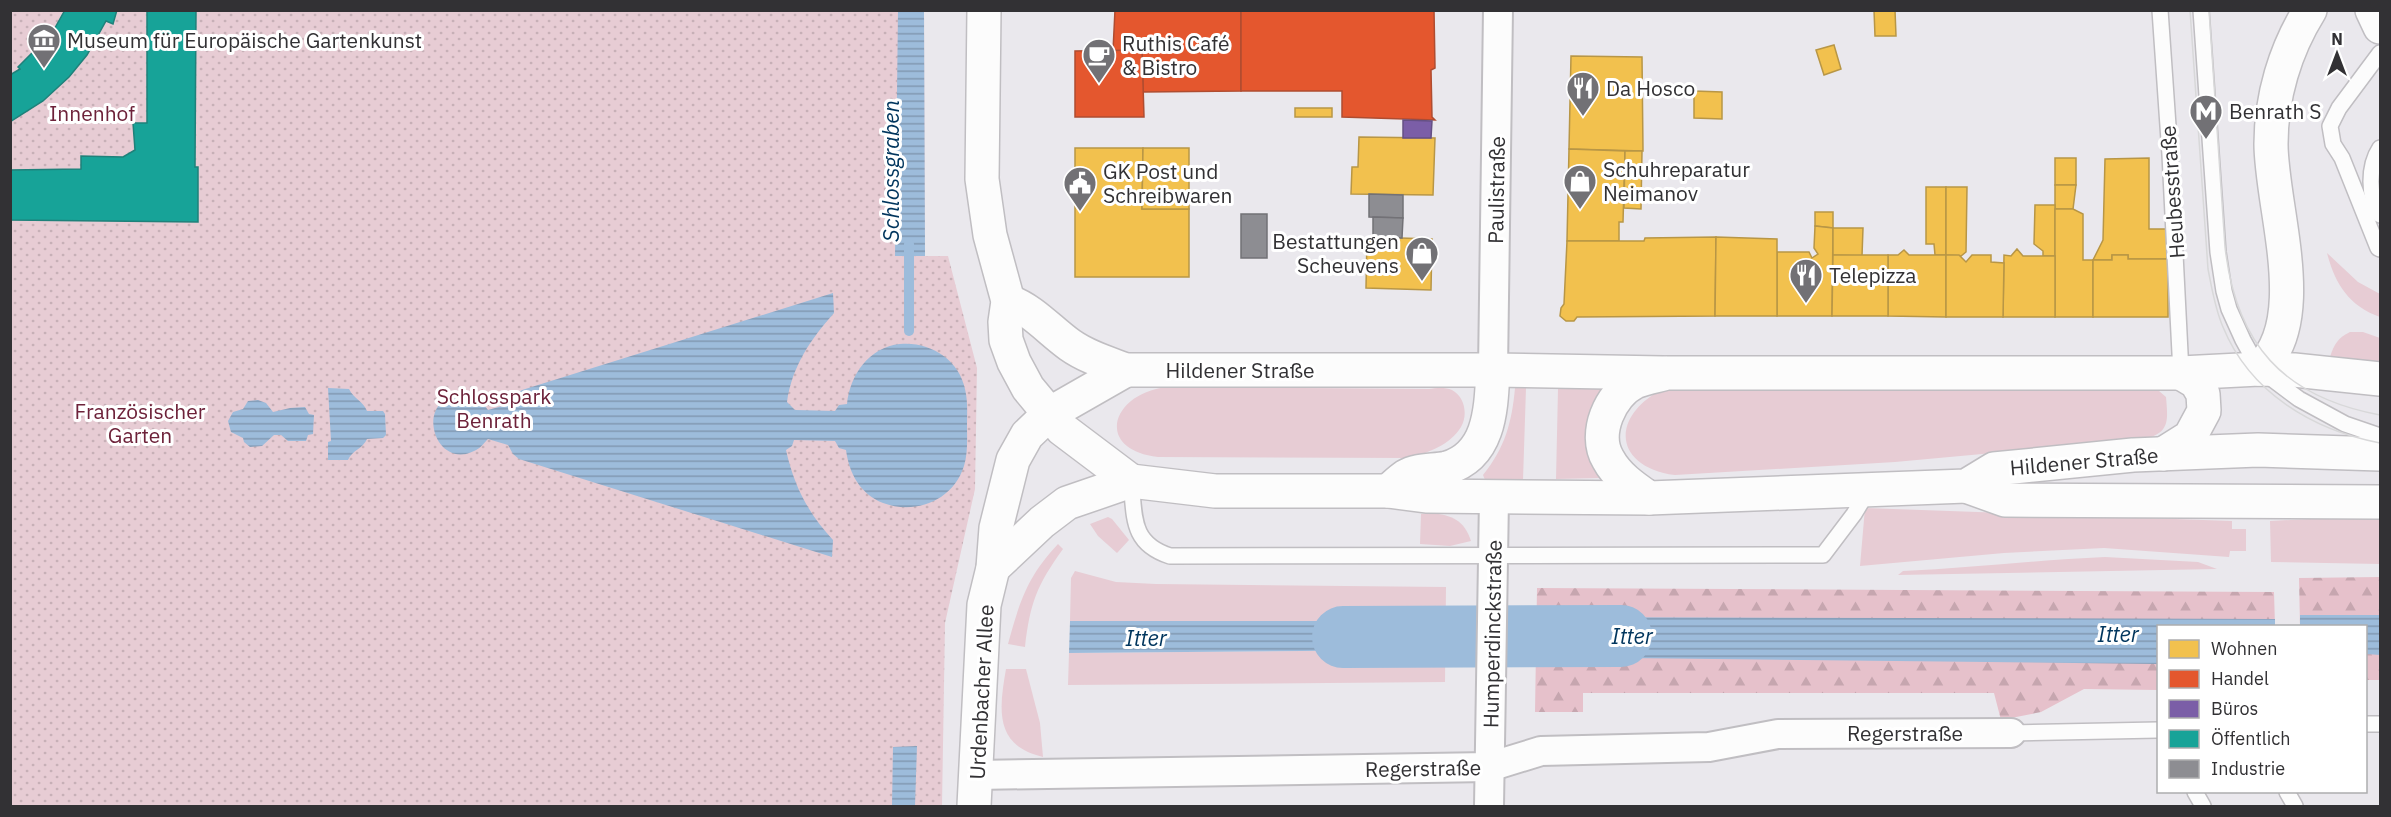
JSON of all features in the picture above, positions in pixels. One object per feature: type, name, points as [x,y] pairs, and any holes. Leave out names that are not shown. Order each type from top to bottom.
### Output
[{"type":"main road","points":[[984,10],[982,179],[990,235],[1008,301],[1005,322],[1006,340],[1014,362],[1028,388],[1062,429],[1131,481]]},
{"type":"main road","points":[[2259,369],[2268,361],[2283,330],[2286,299],[2286,265],[2271,146],[2276,95],[2287,56],[2298,29],[2310,10]]},
{"type":"main road","points":[[2372,10],[2380,27]]},
{"type":"main road","name":"Hildener Straße","points":[[1008,301],[1024,306],[1057,335],[1082,352],[1126,370],[2181,373],[2259,369],[2294,370],[2380,379]]},
{"type":"main road","name":"Urdenbacher Allee","points":[[975,791],[984,605],[993,568],[996,528],[1013,460],[1027,435],[1049,414],[1126,370]]},
{"type":"main road","points":[[1388,491],[1408,475],[1450,467],[1469,457],[1481,441],[1491,413],[1493,370]]},
{"type":"main road","name":"Hildener Straße","points":[[1649,498],[1630,484],[1606,458],[1603,443],[1604,427],[1608,411],[1621,393],[1634,382],[1667,373]]},
{"type":"main road","points":[[2163,454],[2190,437],[2204,411],[2203,394],[2196,382],[2181,373]]},
{"type":"main road","name":"Hildener Straße","points":[[993,568],[1042,522],[1067,503],[1131,481],[1215,491],[1388,491],[1426,496],[1494,498],[1649,498],[1966,486],[1994,469],[2163,454],[2258,450],[2380,454]]},
{"type":"main road","points":[[1966,486],[2005,500],[2380,502]]},
{"type":"street","name":"Paulistraße","points":[[1493,370],[1498,10]]},
{"type":"street","name":"Humperdinckstraße","points":[[1489,807],[1494,498]]},
{"type":"street","name":"Regerstraße","points":[[975,791],[1489,767],[1541,751],[1708,747],[1778,734],[2011,732]]},
{"type":"lane","name":"Heubesstraße","points":[[2160,10],[2181,373]]},
{"type":"lane","name":"Heubesstraße","points":[[2201,10],[2217,252],[2229,309],[2242,340],[2259,369]]},
{"type":"lane","points":[[2380,53],[2339,108],[2330,126],[2333,144],[2342,158],[2380,249]]},
{"type":"lane","points":[[2380,148],[2375,155],[2371,182],[2376,208],[2380,215]]},
{"type":"lane","points":[[2259,369],[2299,399],[2345,424],[2380,436]]},
{"type":"lane","points":[[1131,481],[1137,530],[1155,551],[1170,556],[1494,564],[1823,555],[1868,491]]},
{"type":"lane","points":[[2011,732],[2157,730]]},
{"type":"lane","points":[[2196,793],[2203,807]]},
{"type":"lane","points":[[2288,793],[2295,807]]},
{"type":"green space","name":"Schlosspark Benrath","points":[[10,11],[924,11],[925,256],[948,256],[977,368],[975,489],[945,623],[942,806],[11,806]]},
{"type":"green space","points":[[2327,253],[2358,282],[2380,294],[2380,317],[2360,307],[2345,293],[2334,275]]},
{"type":"green space","points":[[2350,332],[2363,332],[2380,338],[2380,362],[2330,357],[2337,342]]},
{"type":"green space","points":[[1167,387],[1443,388],[1452,390],[1460,397],[1465,412],[1461,427],[1451,439],[1432,450],[1410,458],[1158,457],[1137,452],[1124,444],[1118,433],[1118,421],[1123,410],[1133,399],[1148,391]]},
{"type":"green space","points":[[1515,388],[1526,388],[1523,480],[1485,480],[1483,475],[1497,455],[1506,434]]},
{"type":"green space","points":[[1606,388],[1596,470],[1600,478],[1556,479],[1558,389]]},
{"type":"green space","points":[[2145,388],[2159,391],[2166,397],[2167,419],[2166,425],[2159,433],[2144,439],[1895,462],[1675,475],[1655,470],[1641,463],[1631,453],[1626,441],[1627,428],[1632,415],[1659,391]]},
{"type":"green space","points":[[1865,508],[2232,521],[2232,529],[2246,529],[2246,551],[2230,551],[2229,557],[2104,548],[2004,553],[1860,566]]},
{"type":"green space","points":[[1431,513],[1451,517],[1461,523],[1471,541],[1450,546],[1420,544],[1421,514]]},
{"type":"green space","points":[[1108,517],[1129,540],[1117,553],[1098,536],[1090,524]]},
{"type":"green space","points":[[2380,517],[2380,564],[2271,562],[2270,521]]},
{"type":"green space","points":[[1058,544],[1063,549],[1036,595],[1029,618],[1025,647],[1008,644],[1026,590],[1047,556]]},
{"type":"green space","points":[[2105,557],[2198,562],[2217,569],[1898,575],[1903,571]]},
{"type":"green space","points":[[1075,571],[1116,582],[1156,584],[1446,587],[1445,682],[1068,685],[1069,653],[1427,650],[1427,621],[1070,621],[1071,578]]},
{"type":"green space","points":[[2380,577],[2380,680],[2367,680],[2367,625],[2300,625],[2299,578]]},
{"type":"green space","points":[[1537,588],[2274,592],[2275,625],[2157,625],[2157,690],[2084,689],[2041,712],[2001,720],[1994,693],[1583,693],[1583,712],[1535,712]]},
{"type":"green space","points":[[1006,669],[1026,669],[1040,723],[1043,757],[1027,752],[1008,735],[1002,712]]},
{"type":"water","points":[[898,11],[924,11],[925,256],[895,256]]},
{"type":"water","points":[[833,293],[834,313],[798,365],[787,402],[795,410],[835,411],[839,405],[847,404],[852,383],[870,357],[889,346],[911,344],[922,346],[941,354],[962,378],[967,398],[967,441],[964,466],[959,478],[951,488],[931,502],[908,507],[883,503],[868,494],[853,475],[846,450],[839,448],[835,441],[794,440],[792,446],[786,450],[793,475],[809,509],[833,540],[832,557],[519,459],[508,445],[488,439],[474,451],[460,454],[448,451],[434,432],[433,419],[437,408],[446,399],[461,395],[470,396],[480,401],[488,410],[509,404],[513,396],[522,390]]},
{"type":"water","points":[[328,388],[349,389],[367,411],[383,411],[385,414],[386,435],[383,438],[367,439],[348,460],[328,460],[328,442],[331,441]]},
{"type":"water","points":[[258,400],[266,403],[273,412],[305,407],[309,414],[314,415],[313,434],[308,435],[306,441],[288,441],[281,435],[274,435],[262,446],[250,447],[243,438],[231,432],[228,421],[233,412],[243,409],[248,401]]},
{"type":"water","points":[[2300,615],[2380,615],[2380,655],[2367,654],[2367,625],[2300,625]]},
{"type":"water","points":[[1536,617],[2275,619],[2275,625],[2157,625],[2157,664],[1536,657]]},
{"type":"water","points":[[1070,621],[1428,621],[1427,650],[1069,653]]},
{"type":"water","points":[[917,746],[915,806],[892,806],[893,747]]},
{"type":"building: Wohnen","points":[[1874,10],[1895,10],[1896,36],[1875,36]]},
{"type":"building: Wohnen","points":[[1834,45],[1841,69],[1824,75],[1816,50]]},
{"type":"building: Wohnen","points":[[1571,56],[1642,57],[1643,151],[1569,149]]},
{"type":"building: Wohnen","points":[[1694,91],[1722,92],[1722,119],[1694,118]]},
{"type":"building: Wohnen","points":[[1295,108],[1332,108],[1332,117],[1295,117]]},
{"type":"building: Wohnen","points":[[1359,137],[1435,138],[1433,195],[1351,194],[1352,167],[1358,167]]},
{"type":"building: Wohnen","points":[[1075,148],[1143,148],[1142,209],[1189,209],[1189,277],[1075,277]]},
{"type":"building: Wohnen","points":[[1143,148],[1189,148],[1189,209],[1142,209]]},
{"type":"building: Wohnen","points":[[1569,149],[1625,151],[1623,222],[1619,222],[1619,241],[1567,241]]},
{"type":"building: Wohnen","points":[[1625,151],[1642,151],[1641,209],[1624,208]]},
{"type":"building: Wohnen","points":[[2055,158],[2076,158],[2076,185],[2055,185]]},
{"type":"building: Wohnen","points":[[2149,158],[2149,229],[2169,229],[2168,259],[2128,259],[2128,255],[2112,255],[2112,260],[2093,260],[2103,240],[2105,159]]},
{"type":"building: Wohnen","points":[[2055,185],[2076,185],[2073,209],[2055,209]]},
{"type":"building: Wohnen","points":[[1926,187],[1946,187],[1946,255],[1935,255],[1934,244],[1926,244]]},
{"type":"building: Wohnen","points":[[1946,187],[1967,187],[1966,252],[1961,256],[1946,255]]},
{"type":"building: Wohnen","points":[[2035,205],[2055,205],[2055,256],[2043,256],[2043,251],[2034,244]]},
{"type":"building: Wohnen","points":[[2055,209],[2073,209],[2083,214],[2083,260],[2093,260],[2093,317],[2055,317]]},
{"type":"building: Wohnen","points":[[1815,212],[1833,212],[1833,228],[1815,226]]},
{"type":"building: Wohnen","points":[[1815,226],[1833,228],[1832,316],[1777,316],[1777,252],[1809,252],[1812,258],[1818,254],[1814,248]]},
{"type":"building: Wohnen","points":[[1833,228],[1863,228],[1862,256],[1833,255]]},
{"type":"building: Wohnen","points":[[1367,237],[1432,239],[1431,290],[1366,288]]},
{"type":"building: Wohnen","points":[[1716,237],[1715,316],[1577,317],[1574,321],[1566,321],[1560,316],[1564,304],[1567,241],[1644,241],[1645,238]]},
{"type":"building: Wohnen","points":[[1716,237],[1777,239],[1777,316],[1715,316]]},
{"type":"building: Wohnen","points":[[2017,249],[2023,256],[2055,256],[2055,317],[2003,317],[2004,255],[2011,256]]},
{"type":"building: Wohnen","points":[[1904,250],[1909,255],[1946,255],[1946,317],[1888,316],[1888,255],[1898,255]]},
{"type":"building: Wohnen","points":[[1833,255],[1888,255],[1888,316],[1832,316]]},
{"type":"building: Wohnen","points":[[1946,255],[1959,255],[1966,262],[1972,255],[1991,255],[1991,262],[2004,263],[2003,317],[1946,317]]},
{"type":"building: Wohnen","points":[[2112,255],[2128,255],[2128,259],[2168,259],[2168,317],[2093,317],[2093,260],[2112,260]]},
{"type":"building: Handel","points":[[1115,10],[1241,10],[1241,91],[1143,92],[1142,50],[1113,51]]},
{"type":"building: Handel","points":[[1241,10],[1434,10],[1435,68],[1431,70],[1432,117],[1435,120],[1342,117],[1342,91],[1241,91]]},
{"type":"building: Handel","points":[[1142,50],[1144,117],[1075,117],[1075,51]]},
{"type":"building: Büros","points":[[1403,120],[1432,121],[1431,138],[1403,138]]},
{"type":"building: Öffentlich","points":[[65,10],[117,10],[113,24],[106,21],[87,55],[69,77],[43,101],[10,122],[10,75],[20,69],[18,67],[46,39],[47,42]]},
{"type":"building: Öffentlich","points":[[147,10],[196,10],[195,167],[198,167],[198,222],[10,220],[10,170],[81,169],[81,156],[123,157],[135,150],[133,123],[147,123]]},
{"type":"building: Industrie","points":[[1369,194],[1403,195],[1403,218],[1369,217]]},
{"type":"building: Industrie","points":[[1241,214],[1267,214],[1267,258],[1241,258]]},
{"type":"building: Industrie","points":[[1373,217],[1403,218],[1402,238],[1373,237]]},
{"type":"waterway","name":"Schlossgraben","points":[[909,244],[909,331]]},
{"type":"waterway","name":"Itter","points":[[1343,637],[1621,636]]},
{"type":"tram line","points":[[2190,10],[2208,269],[2223,327],[2235,350],[2250,371],[2286,405],[2331,429],[2380,443]]},
{"type":"tram line","points":[[2209,10],[2225,247],[2240,312],[2253,338],[2270,361],[2291,380],[2316,395],[2346,407],[2380,415]]},
{"type":"place","name":"Museum für Europäische Gartenkunst","points":[[44,69]]},
{"type":"place","name":"Ruthis Café & Bistro","points":[[1099,84]]},
{"type":"place","name":"Da Hosco","points":[[1583,117]]},
{"type":"place","name":"Benrath S","points":[[2206,140]]},
{"type":"place","name":"Schuhreparatur Neimanov","points":[[1580,210]]},
{"type":"place","name":"GK Post und Schreibwaren","points":[[1080,212]]},
{"type":"place","name":"Bestattungen Scheuvens","points":[[1422,282]]},
{"type":"place","name":"Telepizza","points":[[1806,304]]},
{"type":"park label","name":"Innenhof","points":[[92,113]]},
{"type":"park label","name":"Französischer Garten","points":[[140,423]]}]
